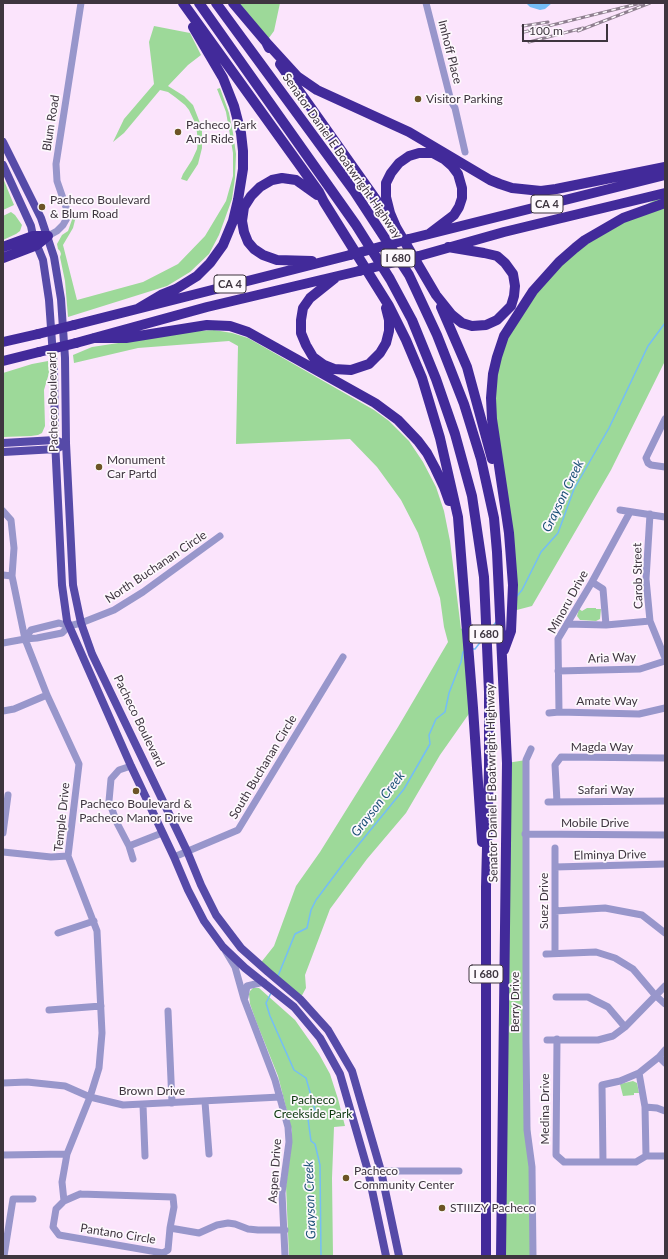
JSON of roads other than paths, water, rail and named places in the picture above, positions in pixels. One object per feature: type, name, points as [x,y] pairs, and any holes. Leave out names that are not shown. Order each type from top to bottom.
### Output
[{"type":"highway","points":[[139,308],[186,283],[197,276],[210,263],[223,245],[233,221],[243,169],[241,133],[234,106],[223,78],[179,3]]},
{"type":"highway","points":[[183,3],[319,192],[392,313],[422,378],[449,473],[458,517],[473,708],[479,814],[486,887]]},
{"type":"highway","name":"Senator Daniel E Boatwright Highway","points":[[199,3],[356,225],[390,279],[412,320],[436,379],[455,434],[470,488],[479,535],[484,577],[488,692],[489,768],[486,887],[486,1256]]},
{"type":"highway","name":"Senator Daniel E Boatwright Highway","points":[[216,3],[354,191],[409,275],[437,335],[466,411],[481,459],[494,518],[498,552],[507,763],[502,1256]]},
{"type":"highway","points":[[233,3],[298,77],[317,90],[409,132],[490,180],[500,184],[512,188],[541,191],[665,168]]},
{"type":"highway","points":[[266,42],[280,65],[396,227],[436,295],[467,367],[488,439],[509,533]]},
{"type":"highway","points":[[396,227],[390,213],[386,197],[386,183],[399,163],[409,156],[419,153],[433,153],[444,159],[458,174],[462,188],[462,198],[454,215],[429,234]]},
{"type":"highway","name":"CA 4","points":[[5,341],[74,325],[665,175]]},
{"type":"highway","points":[[322,262],[277,260],[263,255],[254,249],[248,242],[242,221],[244,207],[251,196],[260,187],[272,180],[282,178],[296,180],[316,194],[324,202]]},
{"type":"highway","name":"CA 4","points":[[3,361],[208,307],[359,271],[504,232],[665,193]]},
{"type":"highway","points":[[503,655],[511,631],[513,585],[509,533],[492,419],[491,398],[496,357],[504,336],[533,291],[558,262],[590,237],[623,218],[665,203]]},
{"type":"highway","points":[[3,247],[48,236]]},
{"type":"highway","points":[[3,258],[35,240]]},
{"type":"highway","points":[[436,295],[452,315],[462,323],[472,326],[486,325],[497,320],[511,306],[514,296],[515,286],[512,274],[505,263],[497,256],[448,247]]},
{"type":"highway","points":[[336,276],[310,298],[303,308],[301,320],[301,333],[313,357],[324,365],[334,369],[352,370],[369,364],[380,354],[390,331],[389,320],[379,291]]},
{"type":"highway","points":[[94,338],[126,338],[206,325],[230,326],[259,337],[387,410],[418,441],[436,468],[451,508],[460,552]]},
{"type":"main road","name":"Pacheco Boulevard","points":[[3,142],[41,218],[54,257],[60,299],[65,358],[66,443],[73,585],[81,623],[92,654],[188,851],[200,885],[216,915],[241,948],[300,999],[328,1030],[352,1071],[381,1171],[399,1256]]},
{"type":"main road","name":"Pacheco Boulevard","points":[[3,165],[31,226],[43,260],[49,300],[54,370],[55,440],[62,585],[69,626],[131,766],[204,922],[223,947],[245,968],[294,1007],[320,1038],[340,1074],[368,1171],[386,1256]]},
{"type":"main road","points":[[3,443],[55,440],[66,443]]},
{"type":"main road","points":[[3,452],[56,449],[66,443]]},
{"type":"street","name":"Blum Road","points":[[48,236],[57,231],[67,218],[66,207],[57,181],[56,164],[81,3]]},
{"type":"street","name":"Imhoff Place","points":[[426,3],[451,101],[455,108],[465,152]]},
{"type":"street","points":[[665,419],[647,455],[647,461],[651,465],[665,467]]},
{"type":"street","points":[[620,510],[665,517]]},
{"type":"street","name":"Temple Drive","points":[[3,512],[11,520],[14,548],[12,576],[25,639],[47,695],[79,764],[68,856],[97,931],[102,1033],[99,1068],[90,1097],[67,1154],[62,1182],[64,1201]]},
{"type":"street","name":"Minoru Drive","points":[[559,712],[558,639],[592,582],[630,512]]},
{"type":"street","name":"Carob Street","points":[[650,514],[646,579],[650,621],[665,658]]},
{"type":"street","name":"North Buchanan Circle","points":[[25,639],[31,630],[59,623],[69,626],[81,623],[120,606],[143,592],[220,536]]},
{"type":"street","points":[[3,575],[12,576]]},
{"type":"street","points":[[592,582],[603,589],[606,625]]},
{"type":"street","points":[[567,624],[606,625],[650,621]]},
{"type":"street","points":[[3,643],[25,639]]},
{"type":"street","name":"South Buchanan Circle","points":[[174,856],[238,830],[343,657]]},
{"type":"street","name":"Aria Way","points":[[558,671],[640,669],[665,661]]},
{"type":"street","points":[[3,711],[14,709],[47,695]]},
{"type":"street","name":"Amate Way","points":[[549,713],[639,714],[665,708]]},
{"type":"street","name":"Berry Drive","points":[[531,749],[526,760],[525,834],[526,1130],[532,1167],[533,1256]]},
{"type":"street","name":"Magda Way","points":[[557,802],[555,765],[561,757],[665,758]]},
{"type":"street","points":[[131,766],[119,770],[111,779],[109,801],[117,823],[129,846],[133,859]]},
{"type":"street","points":[[3,832],[8,795]]},
{"type":"street","name":"Safari Way","points":[[548,802],[665,801]]},
{"type":"street","points":[[129,846],[162,833]]},
{"type":"street","name":"Mobile Drive","points":[[525,834],[665,835]]},
{"type":"street","name":"Suez Drive","points":[[555,848],[555,953]]},
{"type":"street","points":[[3,852],[51,857],[68,856]]},
{"type":"street","name":"Elminya Drive","points":[[555,867],[665,864]]},
{"type":"street","points":[[555,911],[605,908],[642,916],[664,929]]},
{"type":"street","points":[[58,933],[94,921]]},
{"type":"street","name":"Aspen Drive","points":[[223,947],[234,967],[244,999],[280,1097],[288,1127],[289,1142],[282,1193],[285,1230],[285,1256]]},
{"type":"street","points":[[546,954],[596,952],[615,958],[634,969],[655,996],[665,1004]]},
{"type":"street","points":[[244,999],[247,986],[264,982]]},
{"type":"street","points":[[546,1040],[598,1040],[613,1036],[625,1027],[665,986]]},
{"type":"street","points":[[556,997],[588,997],[608,1007],[625,1027]]},
{"type":"street","points":[[49,1010],[101,1006]]},
{"type":"street","points":[[168,1011],[172,1103]]},
{"type":"street","name":"Medina Drive","points":[[557,1039],[556,1155],[564,1162],[636,1162],[646,1156],[665,1156]]},
{"type":"street","points":[[603,1162],[602,1085],[639,1074],[665,1050]]},
{"type":"street","points":[[659,1057],[665,1063]]},
{"type":"street","points":[[639,1074],[645,1107],[646,1156]]},
{"type":"street","name":"Brown Drive","points":[[3,1083],[27,1082],[66,1086],[90,1097],[123,1105],[280,1097]]},
{"type":"street","points":[[205,1102],[209,1154]]},
{"type":"street","points":[[143,1105],[145,1156]]},
{"type":"street","points":[[645,1107],[657,1108],[665,1112]]},
{"type":"street","points":[[3,1155],[67,1154]]},
{"type":"street","points":[[368,1171],[459,1172]]},
{"type":"street","name":"Pantano Circle","points":[[80,1194],[173,1197],[174,1207],[168,1250],[163,1253],[59,1235],[53,1227],[56,1209],[64,1201],[80,1194]]},
{"type":"street","points":[[4,1256],[13,1199],[33,1199]]},
{"type":"street","points":[[170,1228],[199,1233],[217,1225],[228,1223],[248,1229],[285,1230]]},
{"type":"water","points":[[526,3],[552,3],[545,9],[540,10],[530,7]]},
{"type":"waterway","name":"Grayson Creek","points":[[517,596],[522,590],[541,552],[558,533],[574,489],[609,428],[648,346],[665,323]]},
{"type":"waterway","name":"Grayson Creek","points":[[491,629],[496,622]]},
{"type":"waterway","name":"Grayson Creek","points":[[472,649],[475,649],[482,640]]},
{"type":"waterway","name":"Grayson Creek","points":[[278,976],[295,934],[307,928],[311,910],[316,900],[346,860],[404,789],[430,744],[429,735],[436,719],[445,712],[449,693],[461,662],[463,652],[465,651]]},
{"type":"waterway","name":"Grayson Creek","points":[[271,993],[266,1003],[270,1016],[294,1070],[306,1078],[315,1110],[308,1119],[311,1141],[315,1144],[320,1165],[321,1256]]},
{"type":"railway","points":[[524,32],[641,3]]},
{"type":"railway","points":[[578,31],[650,3]]},
{"type":"railway","points":[[523,26],[548,22]]},
{"type":"railway","points":[[529,42],[583,28]]},
{"type":"place","name":"Visitor Parking","points":[[418,99]]},
{"type":"place","name":"Pacheco Park And Ride","points":[[178,132]]},
{"type":"place","name":"Pacheco Boulevard & Blum Road","points":[[42,207]]},
{"type":"place","name":"Monument Car Partd","points":[[99,467]]},
{"type":"place","name":"Pacheco Boulevard & Pacheco Manor Drive","points":[[136,791]]},
{"type":"place","name":"Pacheco Community Center","points":[[346,1178]]},
{"type":"place","name":"STIIIZY Pacheco","points":[[442,1208]]},
{"type":"park label","name":"Pacheco Creekside Park","points":[[313,1107]]}]
